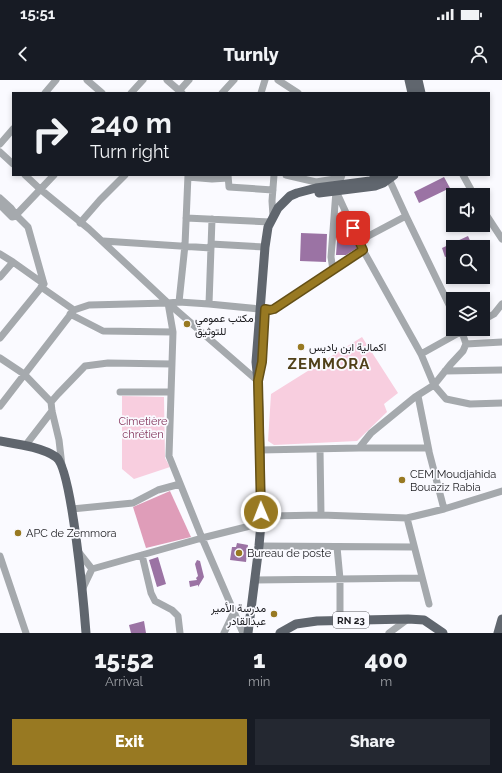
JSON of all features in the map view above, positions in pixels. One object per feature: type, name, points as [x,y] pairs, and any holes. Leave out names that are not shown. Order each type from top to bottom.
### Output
[{"type":"main road","points":[[409,80],[412,92]]},
{"type":"main road","points":[[418,80],[421,92]]},
{"type":"main road","points":[[248,633],[261,522],[258,381],[262,362],[262,309],[265,247],[272,219],[278,208],[290,196],[316,182],[358,183],[388,176]]},
{"type":"main road","points":[[262,309],[273,230],[278,218],[286,208],[294,201],[305,196],[375,186],[388,176]]},
{"type":"main road","points":[[0,441],[43,450],[57,457],[63,468],[72,509],[86,633]]},
{"type":"main road","name":"RN 23","points":[[280,633],[296,624],[317,621],[408,619],[427,622],[443,633]]},
{"type":"main road","points":[[498,633],[502,619]]},
{"type":"street","points":[[46,92],[56,80]]},
{"type":"street","points":[[87,80],[101,92]]},
{"type":"street","points":[[132,92],[142,80]]},
{"type":"street","points":[[167,80],[180,92],[189,80]]},
{"type":"street","points":[[226,91],[234,80]]},
{"type":"street","points":[[261,92],[265,80]]},
{"type":"street","points":[[278,80],[288,90]]},
{"type":"street","points":[[0,144],[12,130]]},
{"type":"street","points":[[0,152],[12,163]]},
{"type":"street","points":[[26,176],[103,241],[168,303],[258,381]]},
{"type":"street","points":[[16,216],[53,176]]},
{"type":"street","points":[[80,223],[124,176]]},
{"type":"street","points":[[179,302],[185,245],[188,176],[212,179],[228,177],[229,187],[273,190]]},
{"type":"street","points":[[186,218],[272,219],[274,176]]},
{"type":"street","points":[[293,176],[316,182],[341,178],[342,176]]},
{"type":"street","points":[[388,176],[446,299]]},
{"type":"street","points":[[464,176],[470,188]]},
{"type":"street","points":[[336,191],[363,250],[421,354],[434,385],[446,399],[470,404],[502,403]]},
{"type":"street","points":[[332,270],[331,257],[336,191]]},
{"type":"street","points":[[0,198],[28,227],[42,285]]},
{"type":"street","points":[[0,205],[12,217],[16,216]]},
{"type":"street","points":[[359,241],[406,216]]},
{"type":"street","points":[[210,304],[212,219]]},
{"type":"street","points":[[490,221],[502,239]]},
{"type":"street","points":[[103,241],[265,247]]},
{"type":"street","points":[[0,406],[72,312],[89,305],[179,302],[270,310],[274,309],[363,250]]},
{"type":"street","points":[[0,254],[13,262],[42,285],[72,312],[103,331],[173,332]]},
{"type":"street","points":[[0,277],[13,262]]},
{"type":"street","points":[[0,338],[42,285]]},
{"type":"street","points":[[168,303],[173,332],[169,456],[243,633]]},
{"type":"street","points":[[490,316],[495,313],[502,304]]},
{"type":"street","points":[[495,313],[502,318]]},
{"type":"street","points":[[421,354],[452,336]]},
{"type":"street","points":[[359,448],[371,433],[434,385],[463,351],[466,344],[464,336]]},
{"type":"street","points":[[466,344],[502,342]]},
{"type":"street","points":[[0,358],[24,374],[51,402],[63,468]]},
{"type":"street","points":[[51,402],[85,366],[108,363],[172,364]]},
{"type":"street","points":[[445,371],[502,370]]},
{"type":"street","points":[[120,392],[171,392]]},
{"type":"street","points":[[418,396],[429,451],[444,509]]},
{"type":"street","points":[[25,446],[52,411]]},
{"type":"street","points":[[260,450],[428,448],[429,451]]},
{"type":"street","points":[[320,449],[321,515]]},
{"type":"street","points":[[72,509],[133,503],[158,490],[180,484]]},
{"type":"street","points":[[82,590],[92,569],[261,522],[270,516],[321,515],[407,518],[444,509],[502,491]]},
{"type":"street","points":[[407,518],[429,604]]},
{"type":"street","points":[[259,546],[414,547]]},
{"type":"street","points":[[337,547],[340,579],[340,620]]},
{"type":"street","points":[[77,550],[92,569]]},
{"type":"street","points":[[142,555],[155,601],[172,610],[178,616],[180,633]]},
{"type":"street","points":[[0,556],[26,633]]},
{"type":"street","points":[[255,580],[422,578]]},
{"type":"street","points":[[224,633],[234,612]]},
{"type":"street","points":[[389,633],[408,619]]},
{"type":"green space","points":[[362,337],[398,393],[384,404],[387,412],[357,441],[274,445],[268,441],[271,394]]},
{"type":"green space","name":"Cimetière chrétien","points":[[122,396],[164,397],[165,458],[170,467],[134,479],[122,469]]},
{"type":"shaded area","points":[[170,491],[191,537],[146,548],[133,507]]},
{"type":"building","points":[[444,177],[450,188],[446,188],[446,190],[419,203],[414,192]]},
{"type":"building","points":[[339,215],[342,215],[357,248],[346,255],[336,255]]},
{"type":"building","points":[[301,233],[327,234],[326,262],[300,261]]},
{"type":"building","points":[[468,236],[470,240],[459,240]]},
{"type":"building","points":[[446,246],[446,257],[445,257],[442,248]]},
{"type":"building","name":"Bureau de poste","points":[[237,543],[248,545],[246,562],[230,560],[232,547],[236,547]]},
{"type":"building","points":[[158,557],[166,584],[157,587],[149,560]]},
{"type":"building","points":[[197,560],[200,561],[204,577],[198,587],[198,585],[190,587],[189,581],[197,580],[196,578],[198,576],[195,564]]},
{"type":"building","points":[[144,621],[146,633],[131,633],[129,625]]},
{"type":"place","name":"مكتب عمومي للتوثيق","points":[[187,324]]},
{"type":"place","name":"اكمالية ابن باديس","points":[[301,347]]},
{"type":"place","name":"CEM Moudjahida Bouaziz Rabia","points":[[402,480]]},
{"type":"place","name":"APC de Zemmora","points":[[18,533]]},
{"type":"place","name":"Bureau de poste","points":[[239,553]]},
{"type":"place","name":"مدرسة الأمير عبدالقادر","points":[[274,614]]},
{"type":"district","name":"ZEMMORA","points":[[329,364]]},
{"type":"route","points":[[261,512],[258,381],[262,362],[265,309],[274,309],[363,250],[353,228]]}]
